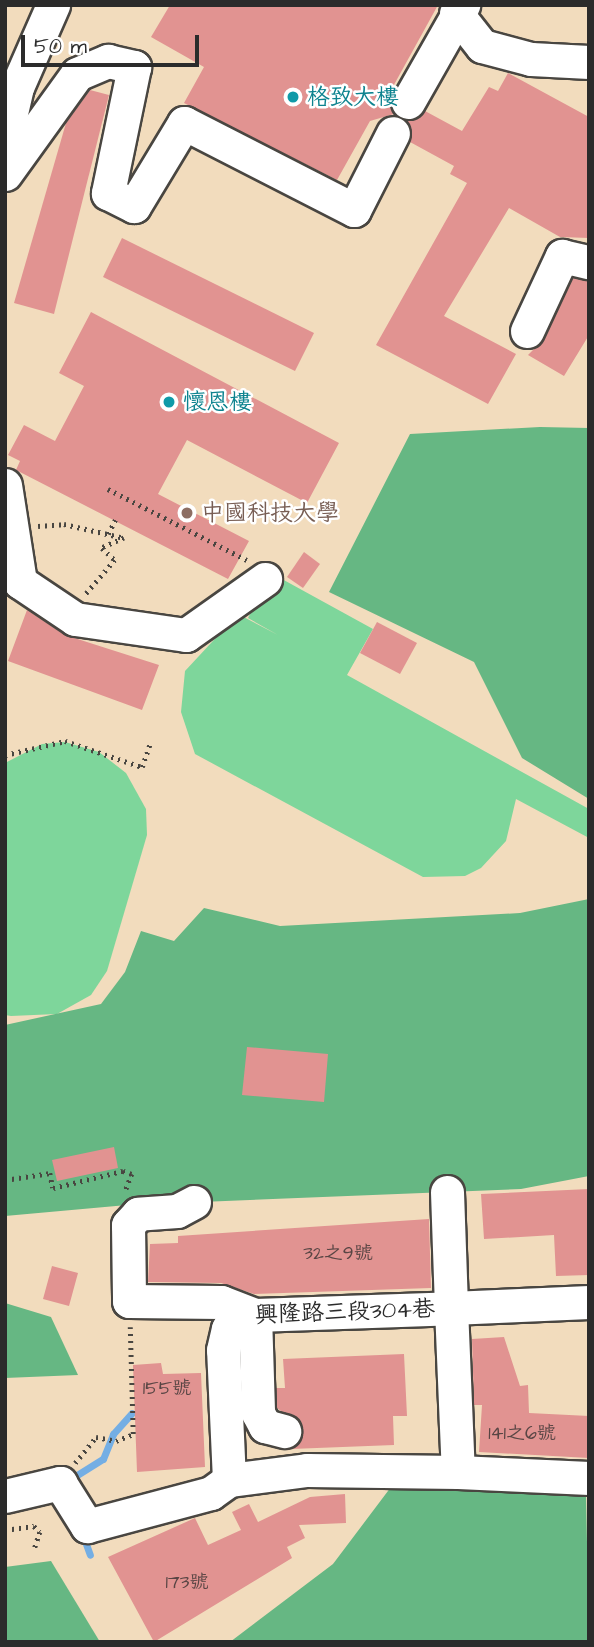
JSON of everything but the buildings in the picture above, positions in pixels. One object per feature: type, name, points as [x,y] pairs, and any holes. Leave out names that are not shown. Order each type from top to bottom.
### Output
[{"type":"street","points":[[5,139],[17,87],[54,5]]},
{"type":"street","points":[[408,102],[459,9],[482,46],[531,59],[589,62]]},
{"type":"street","points":[[5,174],[77,74],[108,61],[134,67],[108,193],[134,206],[184,123],[354,210],[393,133]]},
{"type":"street","points":[[527,331],[562,256],[589,262]]},
{"type":"street","points":[[7,491],[20,582],[75,619],[186,635],[256,574]]},
{"type":"street","points":[[447,1192],[452,1308]]},
{"type":"street","points":[[194,1202],[177,1211],[138,1214],[128,1225],[129,1301],[221,1302],[255,1315],[258,1413],[265,1426],[284,1431]]},
{"type":"street","name":"興隆路三段304巷","points":[[244,1484],[225,1336],[234,1321],[255,1315],[589,1302]]},
{"type":"street","name":"興隆路三段304巷","points":[[452,1308],[458,1472]]},
{"type":"street","points":[[5,1496],[60,1483],[88,1526],[244,1484],[458,1472],[589,1478]]},
{"type":"path","points":[[108,489],[252,562],[256,574]]},
{"type":"path","points":[[7,491],[22,494],[38,526],[64,524],[124,538],[102,548],[115,560],[88,585],[75,619]]},
{"type":"path","points":[[108,534],[114,520]]},
{"type":"path","points":[[5,755],[65,741],[142,766],[150,744]]},
{"type":"path","points":[[5,1180],[50,1173],[53,1188],[132,1174]]},
{"type":"path","points":[[60,1483],[96,1437],[116,1441],[132,1434],[129,1301]]},
{"type":"path","points":[[5,1530],[34,1526],[40,1532],[34,1551]]},
{"type":"green space","points":[[540,427],[589,428],[589,799],[522,758],[474,662],[329,592],[410,434]]},
{"type":"green space","points":[[271,573],[373,629],[347,675],[589,809],[589,838],[516,799],[506,841],[481,868],[465,876],[423,877],[195,754],[181,712],[185,671],[238,614],[278,635],[248,618]]},
{"type":"green space","points":[[65,742],[99,752],[126,773],[146,809],[147,835],[107,971],[91,995],[57,1014],[5,1015],[5,763],[42,744]]},
{"type":"green space","points":[[589,899],[589,1176],[521,1189],[127,1205],[5,1216],[5,1025],[101,1004],[125,972],[141,931],[174,941],[204,908],[280,926],[520,913]]},
{"type":"green space","points":[[5,1303],[51,1317],[78,1375],[5,1378]]},
{"type":"green space","points":[[394,1483],[586,1493],[589,1642],[230,1642],[333,1564]]},
{"type":"green space","points":[[51,1561],[100,1642],[5,1642],[5,1567]]},
{"type":"waterway","points":[[69,1480],[103,1459],[113,1434],[132,1413]]},
{"type":"waterway","points":[[82,1533],[90,1555]]},
{"type":"place","name":"格致大樓","points":[[293,97]]},
{"type":"place","name":"懷恩樓","points":[[169,402]]},
{"type":"place","name":"中國科技大學","points":[[187,513]]}]
